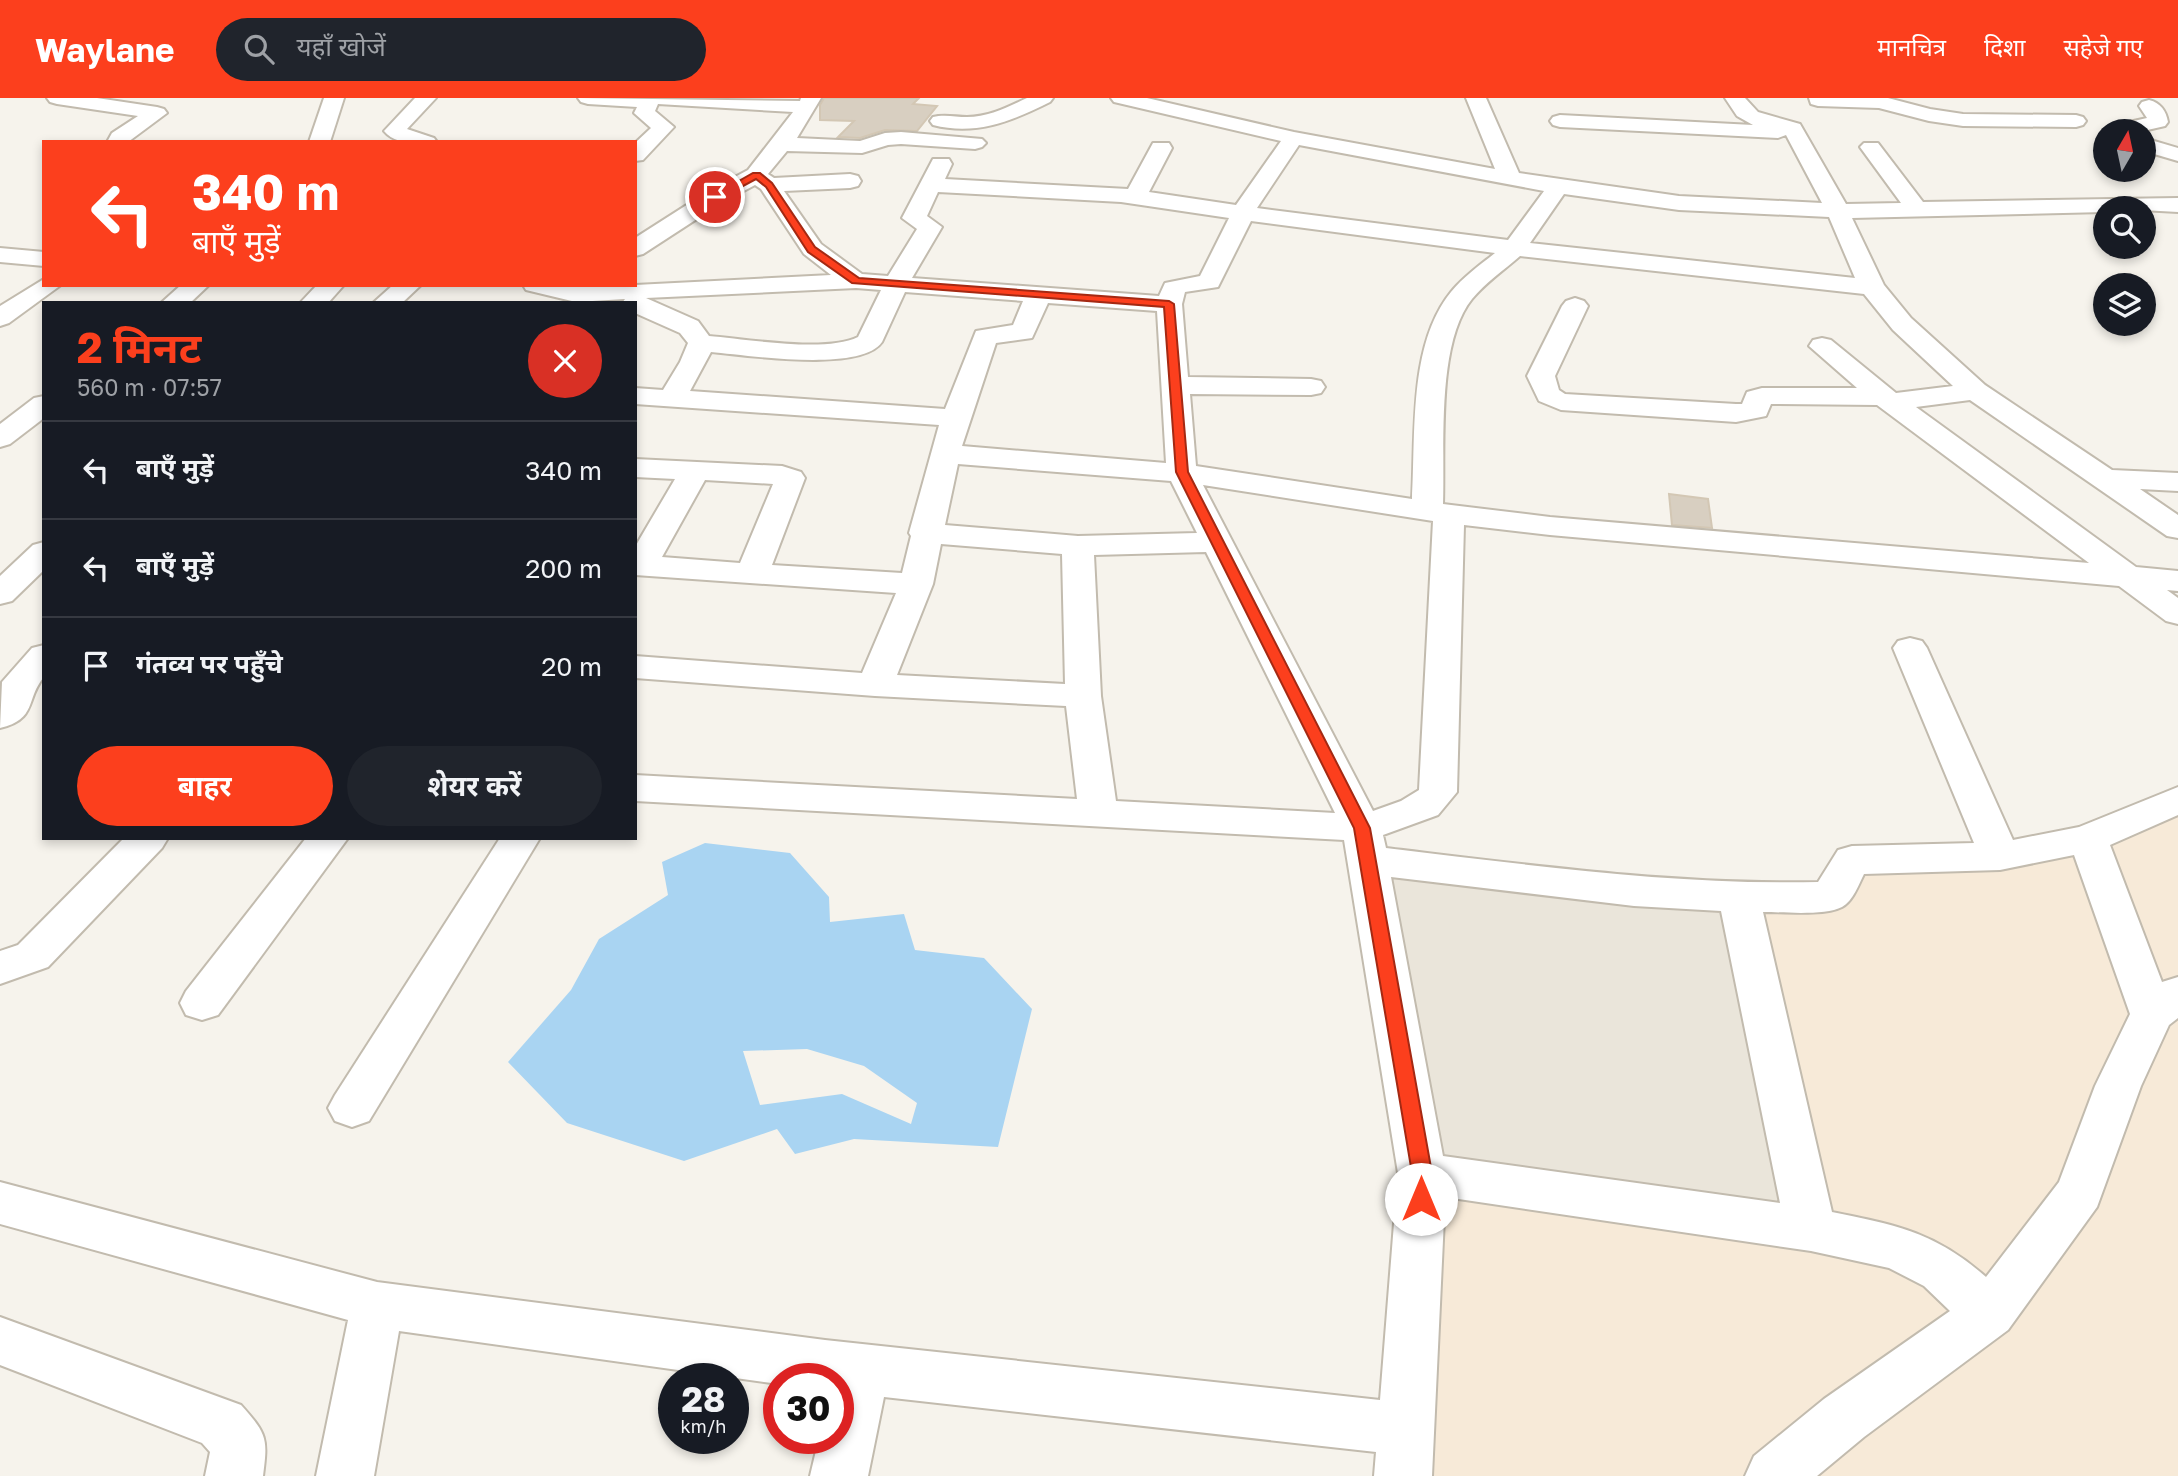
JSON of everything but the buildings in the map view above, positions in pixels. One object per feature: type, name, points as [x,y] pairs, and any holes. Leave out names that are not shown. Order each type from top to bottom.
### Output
[{"type":"street","points":[[57,98],[157,113]]},
{"type":"street","points":[[305,140],[318,98]]},
{"type":"street","points":[[321,140],[334,98]]},
{"type":"street","points":[[419,140],[394,131],[426,98]]},
{"type":"street","points":[[588,98],[809,103]]},
{"type":"street","points":[[922,118],[957,124],[981,124],[996,121],[1043,98]]},
{"type":"street","points":[[1121,98],[1293,138],[1558,187],[1679,203],[1838,211],[2178,205]]},
{"type":"street","points":[[1476,98],[1510,178]]},
{"type":"street","points":[[1735,98],[1747,114],[1766,122],[1808,117],[1880,100],[1929,115],[1963,120],[2076,121]]},
{"type":"street","points":[[2029,98],[2093,127]]},
{"type":"street","points":[[637,153],[664,127],[644,113],[652,99]]},
{"type":"street","points":[[1880,100],[1895,124]]},
{"type":"street","points":[[118,140],[119,136],[176,103]]},
{"type":"street","points":[[763,180],[782,144],[809,103]]},
{"type":"street","points":[[2149,106],[2157,113],[2156,122]]},
{"type":"street","points":[[1560,121],[1808,117]]},
{"type":"street","points":[[1808,117],[1838,211],[1872,287],[1902,324],[1975,391],[2178,529]]},
{"type":"street","points":[[782,144],[862,147],[885,139],[901,138],[975,143]]},
{"type":"street","points":[[0,1203],[377,1305],[862,1369],[1405,1452],[1422,1173],[1364,844],[1321,744],[1215,542],[1182,472],[1174,385],[1169,304],[1177,286],[1209,282],[1242,214],[1293,138]]},
{"type":"street","points":[[1871,147],[1916,208]]},
{"type":"street","points":[[1135,197],[1161,148]]},
{"type":"street","points":[[2156,148],[2178,155]]},
{"type":"street","points":[[637,304],[689,327],[701,343],[825,352],[863,348],[869,342],[897,284],[930,227],[914,218],[936,174],[1135,197],[1242,214],[1514,248],[1872,287]]},
{"type":"street","points":[[763,180],[812,250],[856,281]]},
{"type":"street","points":[[637,248],[715,197],[763,180],[850,181]]},
{"type":"street","points":[[1364,844],[1434,798],[1438,792],[1438,513],[1434,361],[1443,328],[1461,296],[1514,248],[1558,187]]},
{"type":"street","points":[[0,255],[42,259]]},
{"type":"street","points":[[583,294],[742,276],[856,281],[1169,304]]},
{"type":"street","points":[[15,309],[46,287]]},
{"type":"street","points":[[157,301],[174,287]]},
{"type":"street","points":[[177,301],[194,287]]},
{"type":"street","points":[[315,301],[330,287]]},
{"type":"street","points":[[389,301],[406,287]]},
{"type":"street","points":[[546,287],[623,301]]},
{"type":"street","points":[[875,685],[916,584],[925,533],[945,454],[985,337],[1023,332],[1038,293]]},
{"type":"street","points":[[1575,306],[1541,376],[1546,395],[1561,402],[1736,413],[1756,410],[1757,398],[1762,396],[1886,399],[1975,391]]},
{"type":"street","points":[[672,398],[694,362],[701,343]]},
{"type":"street","points":[[1822,346],[1886,399],[2178,614]]},
{"type":"street","points":[[1174,385],[1311,387]]},
{"type":"street","points":[[1,432],[42,390]]},
{"type":"street","points":[[637,396],[956,418]]},
{"type":"street","points":[[1,432],[42,405]]},
{"type":"street","points":[[1,432],[42,438]]},
{"type":"street","points":[[945,454],[1182,472],[1438,513],[1550,526],[2178,581]]},
{"type":"street","points":[[637,468],[790,478],[752,574]]},
{"type":"street","points":[[695,471],[638,565],[916,584]]},
{"type":"street","points":[[2106,479],[2178,482]]},
{"type":"street","points":[[925,533],[1078,546],[1215,542]]},
{"type":"street","points":[[1078,546],[1083,696],[1098,815]]},
{"type":"street","points":[[0,594],[42,554]]},
{"type":"street","points":[[1910,648],[2000,856]]},
{"type":"street","points":[[0,717],[14,705],[20,682],[42,656]]},
{"type":"street","points":[[637,667],[875,685],[1083,696]]},
{"type":"street","points":[[637,788],[1098,815],[1364,844],[1634,891],[1739,898],[1829,896],[1839,888],[1844,868],[1852,860],[2000,856],[2088,839],[2178,800]]},
{"type":"street","points":[[1774,1476],[1844,1419],[1989,1313],[2080,1192],[2118,1086],[2165,1004],[2088,839]]},
{"type":"street","points":[[0,968],[33,956],[146,840]]},
{"type":"street","points":[[202,1003],[326,840]]},
{"type":"street","points":[[352,1108],[519,840]]},
{"type":"street","points":[[1739,898],[1811,1229]]},
{"type":"street","points":[[1422,1173],[1811,1229],[1899,1248],[1942,1270],[1989,1313]]},
{"type":"street","points":[[345,1476],[377,1305]]},
{"type":"street","points":[[0,1341],[221,1424],[239,1444],[234,1476]]},
{"type":"street","points":[[839,1476],[862,1369]]},
{"type":"shaded area","points":[[2178,800],[2178,1476],[1403,1476],[1422,1173],[1811,1229],[1739,898],[1828,896],[1844,868],[2088,839]]},
{"type":"shaded area","points":[[1367,860],[1739,898],[1811,1229],[1422,1173]]},
{"type":"water","points":[[705,843],[790,853],[829,897],[830,922],[904,914],[915,950],[984,958],[1032,1009],[998,1147],[854,1139],[795,1154],[777,1129],[684,1161],[567,1123],[508,1062],[571,990],[599,939],[668,895],[662,862]],"holes":[[[807,1049],[864,1066],[917,1103],[911,1124],[842,1094],[760,1105],[743,1051]]]},
{"type":"route","points":[[715,197],[756,175],[769,185],[812,250],[856,281],[1169,304],[1182,472],[1215,542],[1362,828],[1422,1173],[1421,1199]]}]
